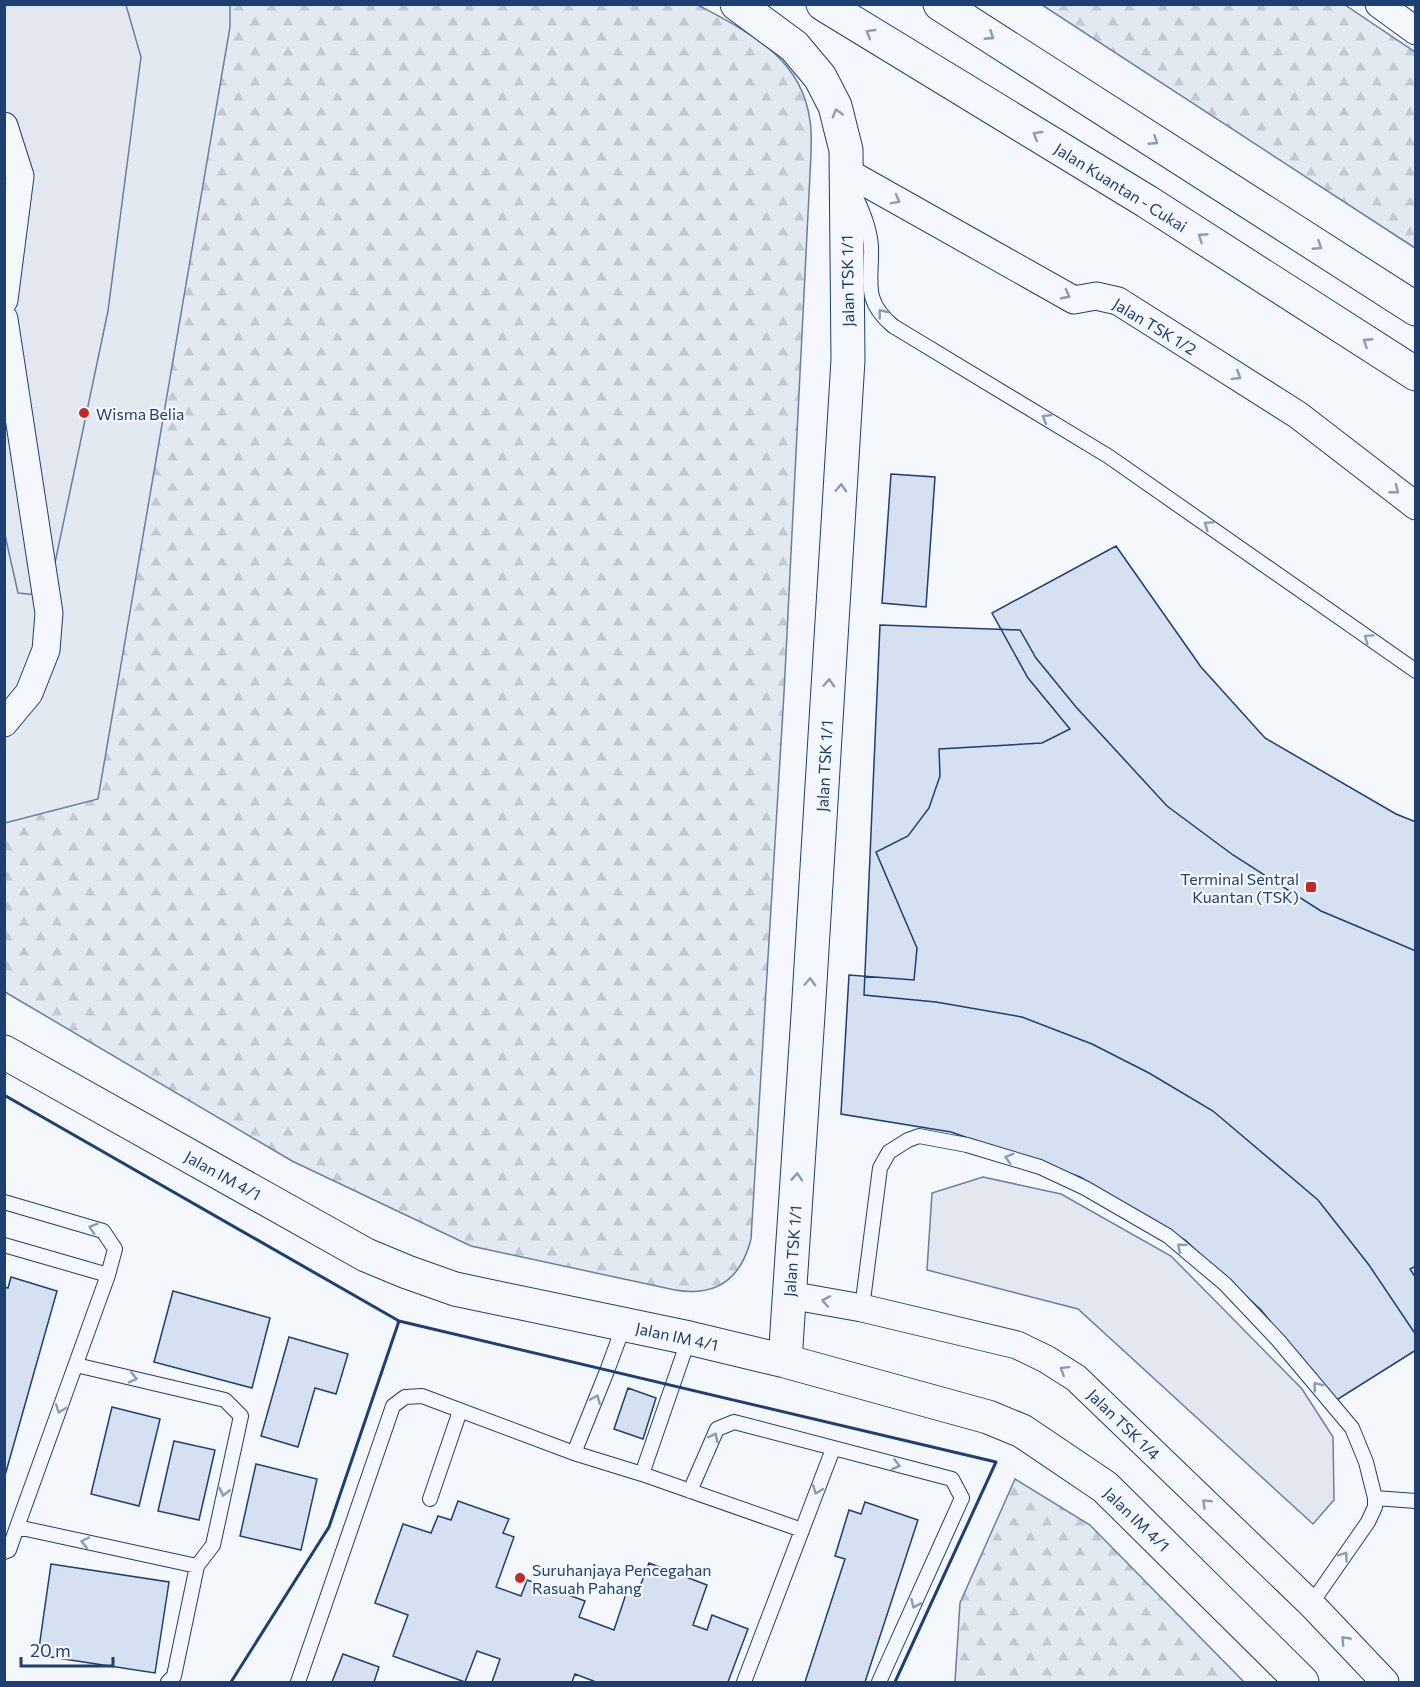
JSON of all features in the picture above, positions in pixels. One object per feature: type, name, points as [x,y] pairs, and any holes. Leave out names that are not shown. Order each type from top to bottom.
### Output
[{"type":"main road","name":"Jalan TSK 1/1","points":[[737,4],[794,46],[820,77],[836,106],[846,150],[848,360],[785,1361]]},
{"type":"main road","name":"Jalan Kuantan - Cukai","points":[[823,4],[1146,201],[1416,374]]},
{"type":"main road","points":[[940,4],[1416,309]]},
{"type":"main road","name":"Jalan IM 4/1","points":[[4,1052],[366,1255],[407,1272],[455,1289],[689,1338],[785,1361],[988,1417],[1022,1431],[1105,1487],[1302,1683]]},
{"type":"street","points":[[1379,4],[1416,31]]},
{"type":"street","points":[[4,126],[20,176],[4,300]]},
{"type":"street","name":"Jalan TSK 1/2","points":[[845,171],[1074,300],[1096,296],[1118,301],[1298,415],[1416,506]]},
{"type":"street","points":[[4,319],[49,613],[46,650],[17,695],[4,723]]},
{"type":"street","name":"Jalan TSK 1/4","points":[[789,1295],[862,1308],[1017,1345],[1046,1359],[1076,1378],[1311,1604],[1385,1683]]},
{"type":"lane","points":[[845,171],[867,222],[871,246],[869,287],[882,316],[903,332],[1108,456],[1416,671]]},
{"type":"lane","points":[[862,1308],[880,1168],[889,1152],[919,1136],[967,1145],[1040,1167],[1085,1188],[1168,1236],[1225,1284],[1278,1340],[1352,1428],[1365,1462],[1375,1498],[1375,1507],[1368,1522],[1311,1604]]},
{"type":"lane","points":[[4,1202],[103,1231],[115,1249],[108,1275],[9,1550],[4,1552]]},
{"type":"lane","points":[[4,1245],[108,1275]]},
{"type":"lane","points":[[574,1453],[608,1371],[624,1325]]},
{"type":"lane","points":[[642,1474],[689,1338]]},
{"type":"lane","points":[[76,1365],[225,1400],[241,1416],[213,1545],[197,1566],[174,1676],[168,1683]]},
{"type":"lane","points":[[298,1683],[393,1406],[405,1397],[422,1396],[574,1453],[642,1474],[802,1530]]},
{"type":"lane","points":[[430,1499],[460,1411]]},
{"type":"lane","points":[[690,1491],[717,1429],[734,1422],[952,1479],[962,1498],[879,1683]]},
{"type":"lane","points":[[744,1683],[833,1449]]},
{"type":"lane","points":[[1375,1498],[1416,1501]]},
{"type":"lane","points":[[17,1527],[197,1566]]},
{"type":"green space","name":"Wisma Belia","points":[[4,5],[230,5],[230,27],[98,799],[5,823]]},
{"type":"green space","points":[[182,5],[698,5],[770,49],[796,80],[805,99],[811,125],[811,154],[784,693],[751,1239],[741,1265],[725,1282],[714,1287],[703,1291],[675,1290],[471,1246],[292,1161],[5,992],[4,796]]},
{"type":"green space","points":[[1042,5],[1345,5],[1415,52],[1415,248]]},
{"type":"green space","points":[[1015,1479],[1090,1525],[1244,1682],[955,1682],[960,1603]]},
{"type":"shaded area","points":[[4,5],[126,5],[141,57],[108,311],[48,596],[18,593],[5,535],[4,234],[13,191],[5,159]]},
{"type":"shaded area","points":[[983,1177],[1061,1194],[1171,1256],[1302,1389],[1333,1437],[1334,1500],[1313,1524],[1078,1309],[927,1270],[932,1193]]},
{"type":"building","points":[[891,474],[935,477],[926,607],[882,603]]},
{"type":"building","points":[[1116,546],[1201,667],[1265,738],[1396,814],[1416,822],[1416,1266],[1410,1269],[1416,1278],[1416,1350],[1335,1401],[1261,1310],[1185,1240],[1080,1177],[951,1132],[841,1114],[849,975],[914,980],[917,948],[876,852],[908,836],[929,808],[940,776],[939,749],[1042,743],[1070,729],[1028,678],[992,613]]},
{"type":"building","points":[[880,625],[1020,630],[1036,658],[1076,707],[1167,806],[1233,855],[1321,911],[1416,951],[1416,1335],[1369,1265],[1318,1200],[1213,1111],[1149,1073],[1092,1044],[1022,1017],[936,1002],[864,995]]},
{"type":"building","points":[[11,1277],[57,1291],[4,1479],[4,1287],[8,1288]]},
{"type":"building","points":[[173,1291],[270,1318],[252,1388],[154,1362]]},
{"type":"building","points":[[289,1337],[348,1354],[336,1394],[315,1388],[298,1447],[261,1436]]},
{"type":"building","points":[[628,1388],[656,1398],[643,1439],[614,1429]]},
{"type":"building","points":[[112,1407],[160,1419],[139,1506],[91,1494]]},
{"type":"building","points":[[174,1441],[215,1450],[199,1520],[158,1511]]},
{"type":"building","points":[[256,1464],[317,1479],[301,1550],[240,1536]]},
{"type":"building","points":[[458,1501],[509,1519],[503,1533],[514,1537],[496,1587],[521,1596],[527,1580],[585,1601],[579,1617],[614,1630],[629,1585],[639,1589],[649,1563],[707,1585],[693,1625],[707,1630],[712,1615],[748,1629],[728,1682],[596,1682],[575,1674],[572,1682],[492,1682],[500,1659],[477,1651],[465,1682],[393,1656],[408,1615],[375,1603],[403,1524],[431,1533],[438,1516],[451,1520]]},
{"type":"building","points":[[865,1502],[918,1520],[865,1682],[805,1682],[845,1559],[835,1556],[849,1510],[861,1514]]},
{"type":"building","points":[[51,1564],[169,1582],[155,1673],[38,1655]]},
{"type":"building","points":[[343,1654],[379,1667],[374,1682],[332,1682]]},
{"type":"wall","points":[[4,1095],[399,1321],[398,1323]]},
{"type":"wall","points":[[231,1682],[329,1527],[399,1321],[996,1462],[895,1682]]},
{"type":"place","name":"Wisma Belia","points":[[84,413]]},
{"type":"place","name":"Terminal Sentral Kuantan (TSK)","points":[[1311,887]]},
{"type":"place","name":"Suruhanjaya Pencegahan Rasuah Pahang","points":[[520,1578]]}]
